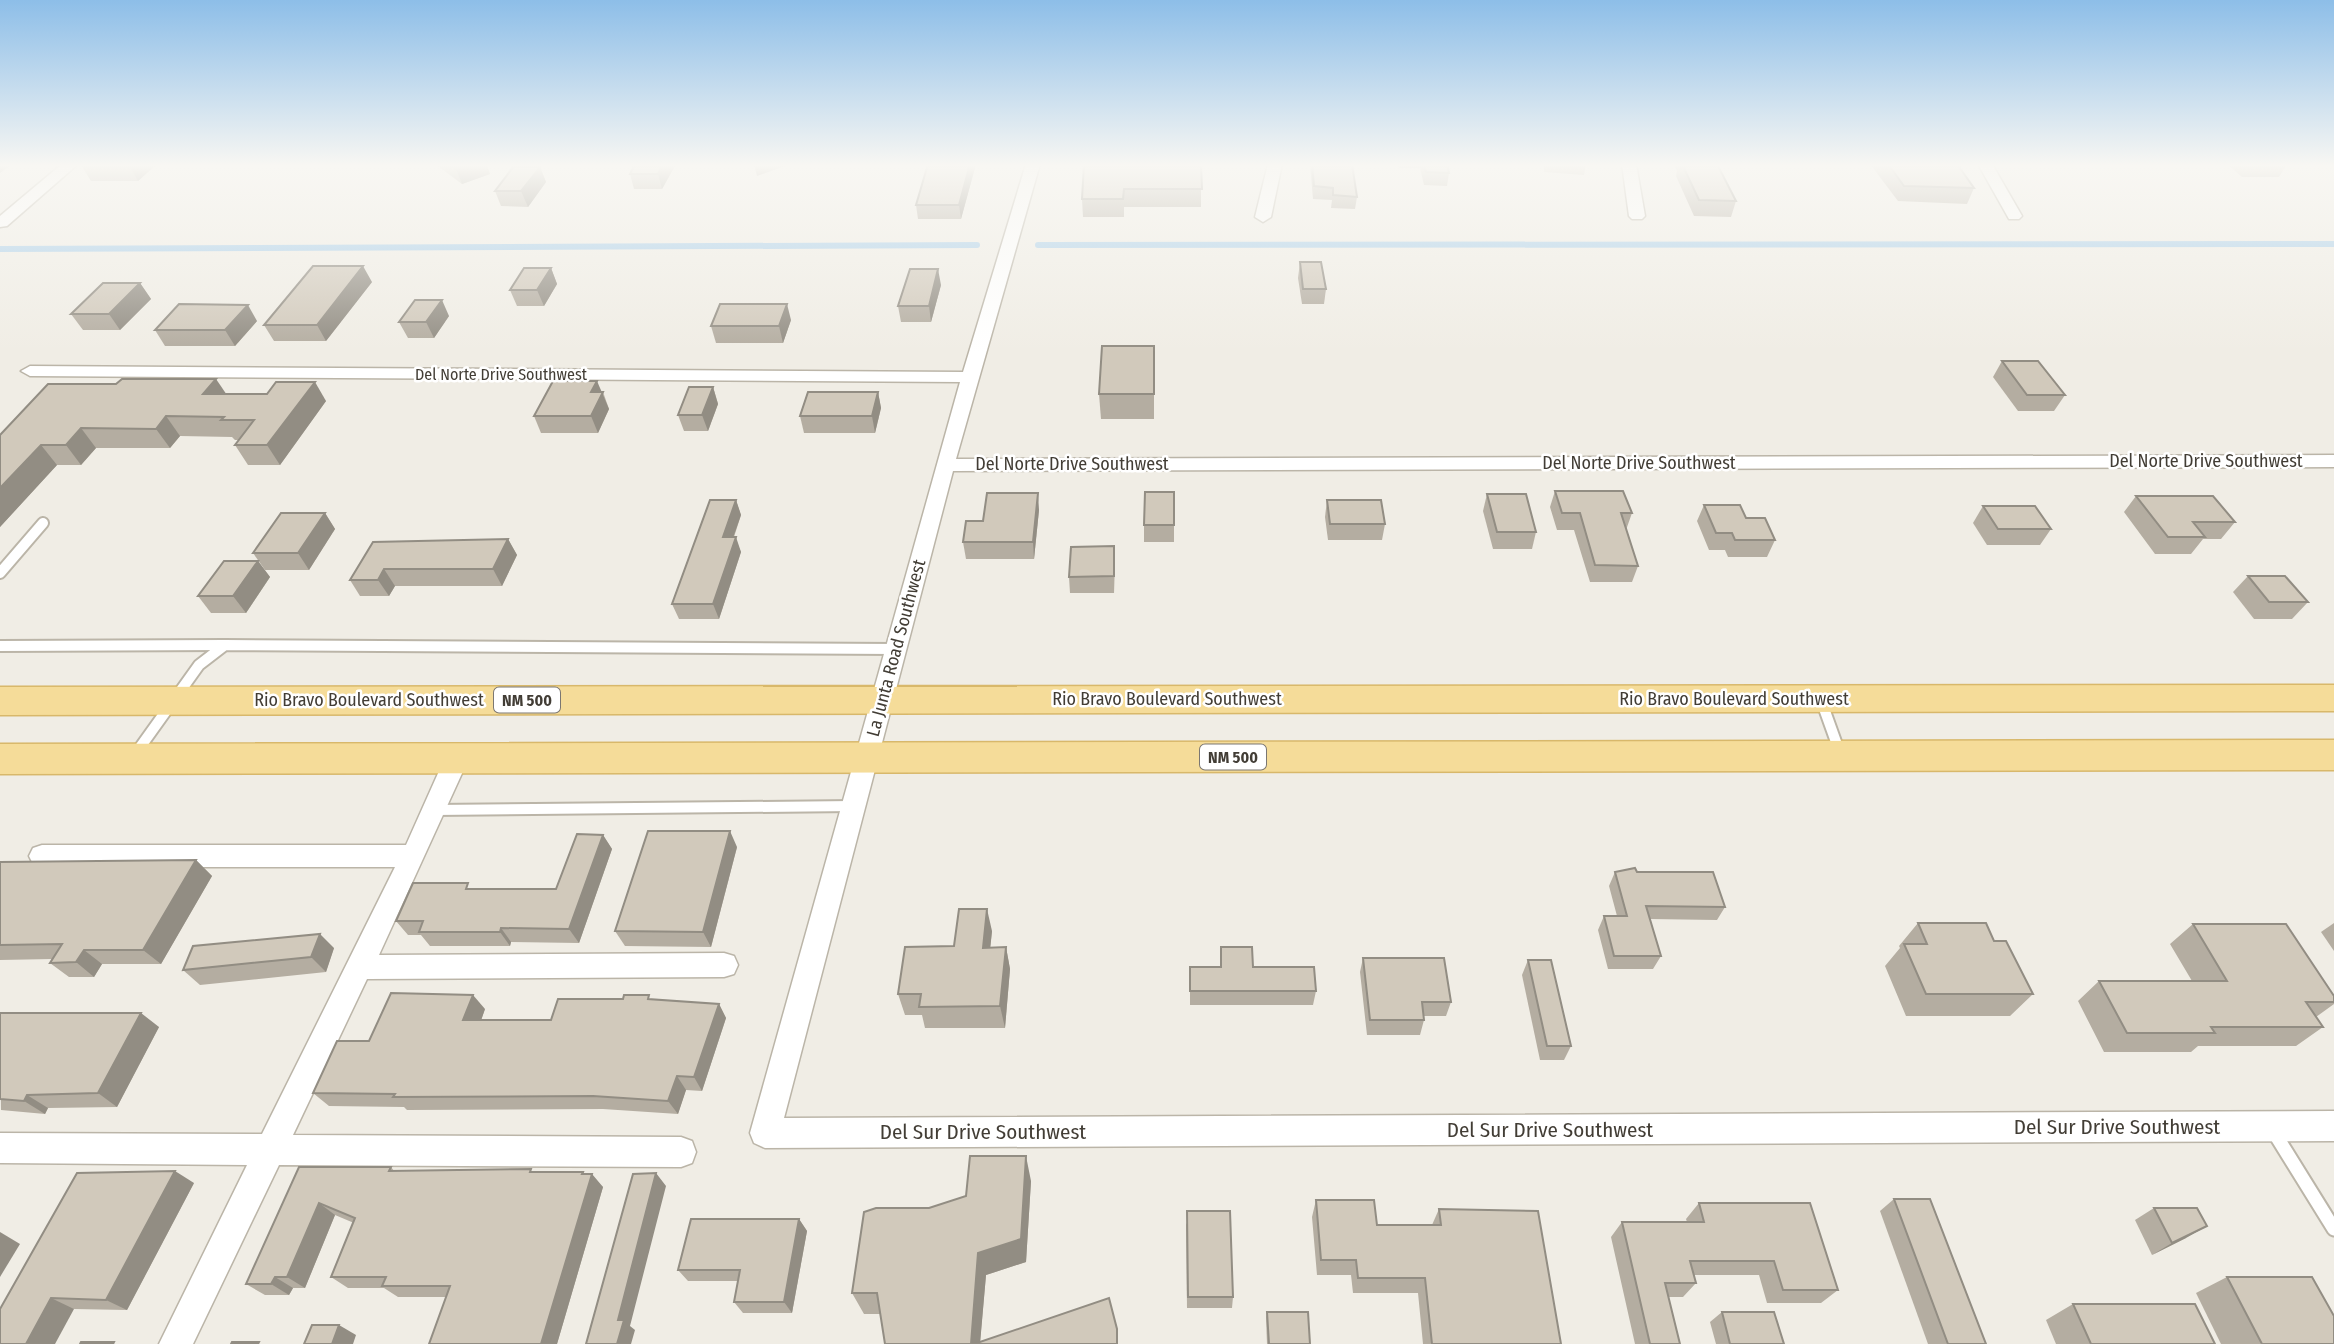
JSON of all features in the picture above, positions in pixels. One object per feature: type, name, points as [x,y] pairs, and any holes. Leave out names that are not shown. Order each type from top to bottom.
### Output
[{"type":"main road","name":"Rio Bravo Boulevard Southwest","points":[[0,701],[2334,698]]},
{"type":"main road","name":"NM 500","points":[[0,759],[2334,755]]},
{"type":"street","name":"La Junta Road Southwest","points":[[765,1133],[945,465],[1015,227]]},
{"type":"street","name":"Del Norte Drive Southwest","points":[[30,371],[972,377]]},
{"type":"street","name":"Del Norte Drive Southwest","points":[[945,465],[2334,461]]},
{"type":"street","points":[[176,1344],[413,856],[457,758]]},
{"type":"street","points":[[42,856],[413,856]]},
{"type":"street","points":[[359,967],[724,965]]},
{"type":"street","name":"Del Sur Drive Southwest","points":[[765,1133],[2334,1126]]},
{"type":"street","points":[[0,1148],[681,1152]]},
{"type":"lane","points":[[0,573],[43,523]]},
{"type":"lane","points":[[132,758],[199,665],[225,645]]},
{"type":"lane","points":[[0,646],[896,649]]},
{"type":"lane","points":[[1821,700],[1841,756]]},
{"type":"lane","points":[[434,810],[854,806]]},
{"type":"lane","points":[[2271,1126],[2334,1230]]},
{"type":"building","points":[[1300,262],[1321,262],[1326,289],[1303,289]]},
{"type":"building","points":[[313,266],[363,266],[317,325],[264,325]]},
{"type":"building","points":[[524,268],[551,268],[537,290],[510,290]]},
{"type":"building","points":[[910,269],[938,269],[929,306],[898,306]]},
{"type":"building","points":[[103,283],[140,283],[109,314],[71,314]]},
{"type":"building","points":[[415,300],[442,300],[426,322],[399,322]]},
{"type":"building","points":[[179,304],[248,305],[225,330],[155,330]]},
{"type":"building","points":[[720,304],[787,304],[779,326],[711,326]]},
{"type":"building","points":[[1102,346],[1154,346],[1154,394],[1099,394]]},
{"type":"building","points":[[2002,361],[2038,361],[2065,395],[2027,395]]},
{"type":"building","points":[[122,379],[216,379],[203,394],[267,394],[276,382],[315,382],[267,445],[235,445],[254,420],[221,420],[224,417],[166,416],[156,429],[81,428],[66,445],[41,445],[0,488],[0,435],[48,384],[116,384]]},
{"type":"building","points":[[553,381],[597,381],[591,392],[603,392],[591,416],[534,416]]},
{"type":"building","points":[[689,387],[713,387],[702,415],[678,415]]},
{"type":"building","points":[[808,392],[878,392],[872,416],[800,416]]},
{"type":"building","points":[[1555,491],[1623,491],[1632,513],[1621,513],[1638,566],[1595,565],[1580,513],[1562,513]]},
{"type":"building","points":[[1145,492],[1174,492],[1174,525],[1144,525]]},
{"type":"building","points":[[987,493],[1038,493],[1033,542],[963,542],[966,521],[983,521]]},
{"type":"building","points":[[1487,494],[1526,494],[1536,532],[1497,532]]},
{"type":"building","points":[[2136,496],[2213,496],[2235,522],[2193,522],[2205,537],[2168,537]]},
{"type":"building","points":[[710,500],[736,500],[723,537],[736,537],[713,604],[672,604]]},
{"type":"building","points":[[1327,500],[1381,500],[1385,524],[1330,524]]},
{"type":"building","points":[[1704,505],[1740,505],[1746,518],[1765,518],[1775,540],[1735,540],[1732,533],[1716,533]]},
{"type":"building","points":[[1983,506],[2035,506],[2051,529],[1998,529]]},
{"type":"building","points":[[281,513],[325,513],[298,553],[253,553]]},
{"type":"building","points":[[508,539],[493,569],[384,569],[378,580],[350,580],[373,542]]},
{"type":"building","points":[[1114,546],[1114,576],[1069,577],[1071,547]]},
{"type":"building","points":[[224,561],[258,561],[233,596],[198,596]]},
{"type":"building","points":[[2248,576],[2285,576],[2308,602],[2269,602]]},
{"type":"building","points":[[648,831],[730,831],[703,932],[615,931]]},
{"type":"building","points":[[577,834],[603,835],[569,929],[501,928],[500,932],[419,932],[423,921],[396,921],[413,883],[468,883],[466,889],[556,889]]},
{"type":"building","points":[[196,860],[143,950],[84,950],[76,962],[50,963],[62,944],[0,945],[0,862]]},
{"type":"building","points":[[1635,868],[1637,872],[1713,872],[1725,907],[1646,906],[1661,956],[1614,956],[1604,916],[1627,916],[1615,872]]},
{"type":"building","points":[[959,909],[987,909],[983,948],[1006,947],[1000,1006],[919,1007],[921,994],[898,994],[905,947],[954,946]]},
{"type":"building","points":[[1918,923],[1986,923],[1994,941],[2006,941],[2033,994],[1926,994],[1904,944],[1927,944]]},
{"type":"building","points":[[2193,924],[2286,924],[2334,996],[2334,1002],[2306,1002],[2323,1027],[2211,1027],[2215,1033],[2127,1033],[2099,981],[2227,981]]},
{"type":"building","points":[[320,934],[311,957],[183,970],[193,946]]},
{"type":"building","points":[[1221,947],[1252,947],[1253,967],[1314,967],[1316,991],[1190,991],[1190,967],[1221,967]]},
{"type":"building","points":[[1363,958],[1444,958],[1451,1002],[1422,1002],[1424,1020],[1370,1020]]},
{"type":"building","points":[[1528,960],[1551,960],[1571,1046],[1547,1046]]},
{"type":"building","points":[[391,993],[473,995],[463,1020],[551,1020],[558,999],[623,999],[624,995],[649,995],[648,999],[719,1004],[694,1077],[677,1076],[668,1101],[593,1096],[393,1097],[395,1094],[313,1093],[337,1041],[369,1041]]},
{"type":"building","points":[[0,1013],[141,1013],[98,1093],[27,1095],[24,1101],[0,1099]]},
{"type":"building","points":[[970,1156],[1026,1156],[1021,1239],[978,1253],[971,1344],[885,1344],[877,1293],[852,1293],[864,1212],[876,1208],[929,1208],[966,1196]]},
{"type":"building","points":[[299,1167],[391,1167],[389,1171],[531,1169],[530,1172],[592,1174],[541,1344],[429,1344],[450,1286],[382,1286],[386,1277],[331,1277],[355,1218],[319,1203],[287,1277],[275,1277],[271,1284],[246,1284]]},
{"type":"building","points":[[175,1171],[106,1300],[51,1298],[26,1344],[0,1344],[0,1309],[77,1173]]},
{"type":"building","points":[[656,1173],[618,1320],[624,1320],[617,1344],[586,1344],[633,1174]]},
{"type":"building","points":[[1894,1199],[1930,1199],[1986,1344],[1948,1344]]},
{"type":"building","points":[[1316,1200],[1374,1200],[1377,1225],[1441,1225],[1439,1209],[1538,1211],[1561,1344],[1432,1344],[1425,1278],[1358,1278],[1356,1260],[1321,1260]]},
{"type":"building","points":[[1699,1203],[1810,1203],[1838,1290],[1783,1290],[1774,1261],[1690,1261],[1696,1283],[1665,1283],[1680,1344],[1650,1344],[1622,1222],[1704,1222]]},
{"type":"building","points":[[2154,1208],[2197,1208],[2207,1226],[2172,1243]]},
{"type":"building","points":[[1187,1211],[1230,1211],[1233,1297],[1188,1297]]},
{"type":"building","points":[[691,1219],[799,1219],[784,1302],[734,1302],[740,1270],[678,1270]]},
{"type":"building","points":[[2227,1277],[2312,1277],[2334,1316],[2334,1344],[2262,1344]]},
{"type":"building","points":[[1109,1298],[1117,1329],[1117,1344],[974,1344]]},
{"type":"building","points":[[2073,1304],[2195,1304],[2215,1344],[2091,1344]]},
{"type":"building","points":[[1267,1312],[1308,1312],[1310,1344],[1269,1344]]},
{"type":"building","points":[[1722,1312],[1774,1312],[1784,1344],[1730,1344]]},
{"type":"building","points":[[312,1325],[339,1325],[332,1344],[304,1344]]},
{"type":"building","points":[[81,1342],[114,1342],[80,1344]]},
{"type":"building","points":[[232,1342],[259,1342],[231,1344]]},
{"type":"waterway","points":[[1038,245],[2334,244]]},
{"type":"waterway","points":[[0,249],[977,245]]}]
